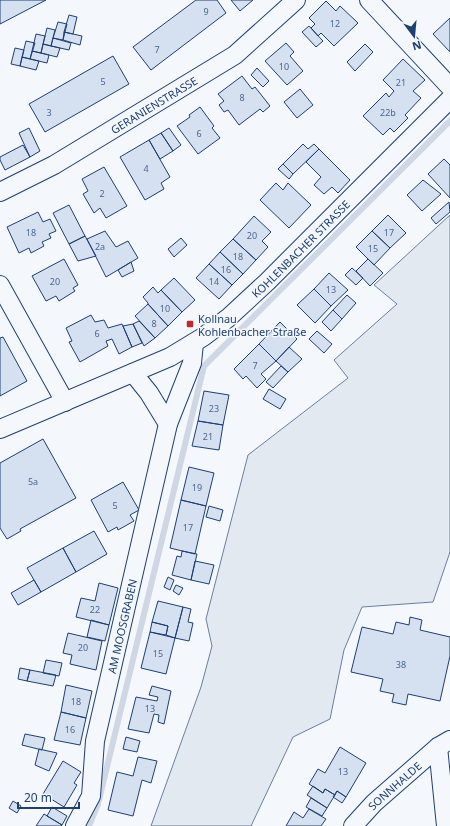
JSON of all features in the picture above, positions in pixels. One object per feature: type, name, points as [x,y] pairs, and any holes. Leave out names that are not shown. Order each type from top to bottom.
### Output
[{"type":"street","name":"GERANIENSTRASSE","points":[[0,192],[54,165],[234,55],[296,0]]},
{"type":"street","points":[[369,0],[450,87]]},
{"type":"street","name":"KOHLENBACHER STRASSE","points":[[0,429],[170,357],[194,343],[228,318],[267,282],[450,99]]},
{"type":"street","points":[[0,285],[65,402]]},
{"type":"street","name":"AM MOOSGRABEN","points":[[75,826],[91,796],[95,741],[168,424],[192,363],[194,343]]},
{"type":"street","points":[[133,373],[149,393],[168,424]]},
{"type":"street","points":[[444,743],[446,826]]},
{"type":"street","name":"SONNHALDE","points":[[353,826],[374,803],[444,743]]},
{"type":"shaded area","points":[[450,215],[450,552],[433,602],[362,607],[344,650],[330,719],[293,737],[251,826],[151,826],[201,687],[212,646],[206,619],[248,455],[348,378],[334,360],[397,304],[374,285]]},
{"type":"building","points":[[0,0],[46,0],[0,24]]},
{"type":"building","points":[[196,0],[217,0],[226,13],[151,70],[133,47]]},
{"type":"building","points":[[231,0],[253,0],[240,11]]},
{"type":"building","points":[[326,1],[336,11],[340,6],[358,23],[334,46],[321,33],[318,36],[311,28],[315,24],[309,18]]},
{"type":"building","points":[[69,15],[77,17],[73,34],[64,32]]},
{"type":"building","points":[[450,18],[450,52],[433,34]]},
{"type":"building","points":[[58,22],[67,24],[63,40],[53,38]]},
{"type":"building","points":[[309,26],[323,41],[316,47],[302,32]]},
{"type":"building","points":[[47,28],[55,30],[51,46],[43,44]]},
{"type":"building","points":[[64,32],[82,36],[80,45],[63,40]]},
{"type":"building","points":[[36,34],[45,36],[41,53],[32,51]]},
{"type":"building","points":[[53,38],[71,43],[69,50],[51,46]]},
{"type":"building","points":[[26,41],[35,43],[30,59],[22,57]]},
{"type":"building","points":[[286,43],[294,52],[290,56],[303,71],[287,85],[265,61]]},
{"type":"building","points":[[43,44],[60,48],[57,57],[41,53]]},
{"type":"building","points":[[365,44],[373,52],[355,71],[347,62]]},
{"type":"building","points":[[15,48],[24,50],[20,66],[11,64]]},
{"type":"building","points":[[32,51],[49,55],[47,63],[30,59]]},
{"type":"building","points":[[113,56],[129,84],[45,132],[29,104]]},
{"type":"building","points":[[22,57],[39,61],[36,70],[20,66]]},
{"type":"building","points":[[403,59],[425,80],[413,91],[421,98],[405,115],[408,118],[394,132],[390,128],[383,135],[363,116],[386,93],[389,97],[394,91],[383,80]]},
{"type":"building","points":[[257,68],[269,81],[263,87],[251,75]]},
{"type":"building","points":[[242,76],[252,89],[255,87],[270,106],[263,112],[260,109],[239,125],[228,110],[224,112],[219,105],[224,101],[218,94]]},
{"type":"building","points":[[300,89],[313,105],[297,118],[284,102]]},
{"type":"building","points":[[200,107],[214,126],[212,128],[220,138],[198,154],[177,126],[190,117],[189,115]]},
{"type":"building","points":[[29,128],[40,151],[30,157],[19,133]]},
{"type":"building","points":[[169,128],[181,145],[173,151],[161,133]]},
{"type":"building","points":[[161,133],[173,151],[160,159],[149,140]]},
{"type":"building","points":[[149,140],[170,177],[161,183],[164,189],[145,200],[120,157]]},
{"type":"building","points":[[303,144],[308,149],[314,144],[319,149],[293,174],[283,164]]},
{"type":"building","points":[[23,145],[30,157],[5,170],[0,157]]},
{"type":"building","points":[[319,149],[350,180],[338,193],[332,187],[324,194],[314,185],[321,177],[306,162]]},
{"type":"building","points":[[444,159],[450,165],[450,198],[428,174]]},
{"type":"building","points":[[283,164],[293,174],[289,179],[278,169]]},
{"type":"building","points":[[104,167],[127,206],[106,218],[100,208],[94,213],[83,194],[88,191],[82,179]]},
{"type":"building","points":[[423,180],[441,194],[422,211],[407,195]]},
{"type":"building","points":[[276,183],[283,190],[288,183],[311,205],[289,228],[260,200]]},
{"type":"building","points":[[449,202],[450,212],[436,224],[431,218]]},
{"type":"building","points":[[69,205],[85,236],[69,244],[53,213]]},
{"type":"building","points":[[38,212],[43,222],[50,219],[56,231],[49,234],[51,238],[42,242],[44,246],[31,253],[29,248],[19,253],[7,227]]},
{"type":"building","points":[[388,215],[406,233],[390,248],[372,231]]},
{"type":"building","points":[[254,216],[271,232],[262,241],[268,247],[256,260],[233,239]]},
{"type":"building","points":[[105,231],[116,247],[128,241],[138,258],[106,277],[87,239]]},
{"type":"building","points":[[372,231],[390,248],[374,265],[356,247]]},
{"type":"building","points":[[85,236],[96,256],[78,261],[69,244]]},
{"type":"building","points":[[181,238],[187,245],[174,257],[168,249]]},
{"type":"building","points":[[233,239],[256,260],[243,274],[220,252]]},
{"type":"building","points":[[220,252],[243,274],[232,285],[209,264]]},
{"type":"building","points":[[64,259],[78,285],[73,288],[75,291],[59,301],[56,296],[46,301],[32,276]]},
{"type":"building","points":[[368,259],[383,273],[370,286],[356,271]]},
{"type":"building","points":[[131,262],[134,271],[122,277],[118,270]]},
{"type":"building","points":[[209,264],[232,285],[219,299],[196,278]]},
{"type":"building","points":[[352,268],[363,278],[356,285],[345,275]]},
{"type":"building","points":[[329,273],[348,290],[331,306],[314,289]]},
{"type":"building","points":[[174,278],[195,300],[182,312],[161,290]]},
{"type":"building","points":[[153,287],[158,293],[161,290],[182,312],[168,326],[143,297]]},
{"type":"building","points":[[314,289],[331,306],[315,323],[297,305]]},
{"type":"building","points":[[347,295],[356,303],[342,319],[333,310]]},
{"type":"building","points":[[148,304],[168,326],[155,338],[135,316]]},
{"type":"building","points":[[333,310],[342,319],[331,331],[322,322]]},
{"type":"building","points":[[91,315],[95,322],[104,320],[108,328],[122,324],[132,347],[119,354],[112,339],[106,341],[108,346],[80,362],[69,342],[72,341],[66,328]]},
{"type":"building","points":[[139,321],[155,338],[144,346],[133,324]]},
{"type":"building","points":[[280,322],[297,339],[276,361],[259,344]]},
{"type":"building","points":[[133,324],[142,343],[132,347],[123,326]]},
{"type":"building","points":[[317,331],[332,344],[324,353],[309,339]]},
{"type":"building","points":[[3,337],[27,381],[0,396],[0,338]]},
{"type":"building","points":[[259,344],[276,361],[261,374],[266,379],[257,388],[246,376],[243,379],[234,369]]},
{"type":"building","points":[[289,347],[302,359],[288,372],[276,361]]},
{"type":"building","points":[[281,366],[288,372],[273,388],[266,382]]},
{"type":"building","points":[[269,389],[286,399],[280,409],[263,399]]},
{"type":"building","points":[[204,391],[229,395],[223,425],[198,421]]},
{"type":"building","points":[[198,421],[223,425],[219,450],[192,446]]},
{"type":"building","points":[[43,439],[76,498],[20,529],[21,531],[7,539],[0,528],[0,463]]},
{"type":"building","points":[[189,467],[214,473],[206,506],[181,500]]},
{"type":"building","points":[[123,482],[139,510],[130,515],[134,521],[118,530],[117,527],[108,532],[91,500]]},
{"type":"building","points":[[181,500],[206,506],[195,554],[170,548]]},
{"type":"building","points":[[209,506],[223,510],[220,521],[206,517]]},
{"type":"building","points":[[94,531],[107,554],[76,572],[63,548]]},
{"type":"building","points":[[63,548],[76,572],[41,592],[27,568]]},
{"type":"building","points":[[182,551],[197,554],[191,580],[172,575],[177,556],[181,557]]},
{"type":"building","points":[[195,561],[214,565],[209,584],[191,580]]},
{"type":"building","points":[[168,577],[174,580],[170,590],[164,587]]},
{"type":"building","points":[[34,580],[41,592],[18,605],[11,593]]},
{"type":"building","points":[[99,583],[118,588],[109,625],[76,617],[81,598],[95,601]]},
{"type":"building","points":[[176,585],[183,588],[179,595],[173,591]]},
{"type":"building","points":[[158,601],[183,607],[175,638],[166,635],[168,626],[152,622]]},
{"type":"building","points":[[183,607],[191,609],[188,622],[193,623],[189,641],[175,638]]},
{"type":"building","points":[[410,617],[422,620],[420,630],[450,637],[450,656],[440,701],[408,694],[406,705],[392,702],[394,694],[380,691],[383,679],[351,672],[362,627],[393,634],[396,622],[409,625]]},
{"type":"building","points":[[91,620],[109,625],[105,641],[87,637]]},
{"type":"building","points":[[152,622],[168,626],[166,635],[150,632]]},
{"type":"building","points":[[150,632],[175,638],[166,674],[141,668]]},
{"type":"building","points":[[68,633],[102,641],[96,670],[70,664],[72,655],[63,653]]},
{"type":"building","points":[[46,660],[62,663],[59,676],[43,673]]},
{"type":"building","points":[[20,668],[30,670],[27,681],[18,679]]},
{"type":"building","points":[[30,670],[56,675],[53,686],[27,681]]},
{"type":"building","points":[[66,685],[92,691],[86,718],[61,712]]},
{"type":"building","points":[[152,686],[171,691],[164,724],[158,722],[159,715],[154,714],[149,733],[128,729],[136,697],[157,701],[158,697],[149,695]]},
{"type":"building","points":[[61,712],[86,718],[80,745],[54,740]]},
{"type":"building","points":[[25,734],[45,738],[42,750],[22,745]]},
{"type":"building","points":[[126,737],[140,741],[137,752],[123,749]]},
{"type":"building","points":[[340,747],[366,763],[346,797],[337,791],[335,795],[325,789],[323,793],[309,784],[318,769],[325,773]]},
{"type":"building","points":[[39,749],[57,753],[49,771],[35,765]]},
{"type":"building","points":[[138,757],[157,761],[151,783],[142,780],[133,816],[108,810],[117,772],[133,776]]},
{"type":"building","points":[[63,761],[81,772],[74,783],[77,785],[64,807],[43,794]]},
{"type":"building","points":[[313,786],[323,793],[325,789],[335,795],[327,808],[307,795]]},
{"type":"building","points":[[337,791],[346,797],[342,803],[333,797]]},
{"type":"building","points":[[311,798],[327,808],[322,816],[306,807]]},
{"type":"building","points":[[13,801],[21,806],[17,813],[9,808]]},
{"type":"building","points":[[52,807],[67,816],[62,825],[47,816]]},
{"type":"building","points":[[309,809],[326,819],[321,826],[286,826],[294,812],[303,818]]},
{"type":"building","points":[[44,814],[62,825],[36,826]]},
{"type":"waterway","points":[[89,826],[98,804],[204,366],[450,121]]},
{"type":"place","name":"Kollnau Kohlenbacher Straße","points":[[190,324]]}]
